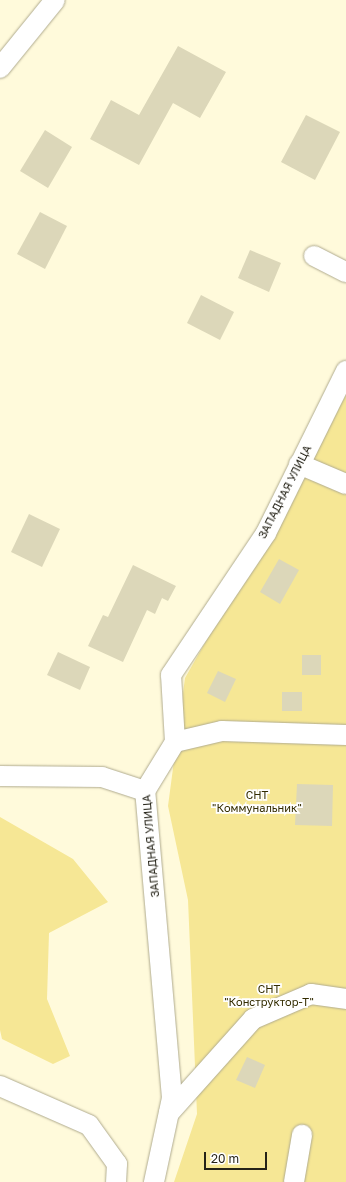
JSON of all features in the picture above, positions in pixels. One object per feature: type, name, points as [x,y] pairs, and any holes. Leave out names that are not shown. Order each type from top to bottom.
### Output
[{"type":"street","points":[[0,68],[55,0]]},
{"type":"street","points":[[314,256],[346,272]]},
{"type":"street","name":"ЗАПАДНАЯ УЛИЦА","points":[[154,1182],[172,1098],[145,791],[175,742],[171,675],[266,533],[298,464],[346,371]]},
{"type":"street","points":[[298,464],[346,484]]},
{"type":"street","points":[[175,742],[222,731],[346,735]]},
{"type":"street","points":[[0,776],[102,777],[145,791]]},
{"type":"street","points":[[169,1113],[253,1019],[311,994],[346,999]]},
{"type":"street","points":[[0,1086],[89,1125],[116,1164],[116,1182]]},
{"type":"street","points":[[294,1182],[302,1135]]},
{"type":"green space","points":[[346,395],[346,1182],[174,1182],[197,1114],[188,900],[168,806],[185,678]]},
{"type":"green space","points":[[0,817],[73,859],[108,902],[49,933],[47,999],[70,1056],[53,1064],[2,1039],[0,1030]]},
{"type":"building","points":[[178,46],[226,72],[200,118],[173,103],[139,165],[90,139],[111,100],[139,115]]},
{"type":"building","points":[[306,115],[340,132],[315,180],[281,162]]},
{"type":"building","points":[[45,130],[72,147],[48,188],[20,171]]},
{"type":"building","points":[[40,212],[67,226],[45,269],[17,254]]},
{"type":"building","points":[[250,250],[281,263],[269,292],[238,278]]},
{"type":"building","points":[[201,295],[234,312],[220,340],[187,323]]},
{"type":"building","points":[[29,514],[60,529],[42,567],[11,552]]},
{"type":"building","points":[[279,559],[299,570],[280,604],[260,592]]},
{"type":"building","points":[[133,565],[176,586],[168,601],[162,598],[155,614],[147,610],[123,662],[88,646],[103,615],[108,617]]},
{"type":"building","points":[[58,652],[90,667],[80,690],[47,675]]},
{"type":"building","points":[[302,655],[321,655],[321,675],[302,675]]},
{"type":"building","points":[[218,671],[236,679],[225,702],[207,693]]},
{"type":"building","points":[[282,692],[302,692],[302,711],[282,711]]},
{"type":"building","points":[[297,784],[333,785],[332,826],[295,825]]},
{"type":"building","points":[[247,1057],[265,1065],[255,1088],[236,1080]]},
{"type":"park label","name":"СНТ \"Коммунальник\"","points":[[257,802]]},
{"type":"park label","name":"СНТ \"Конструктор-Т\"","points":[[269,996]]}]
